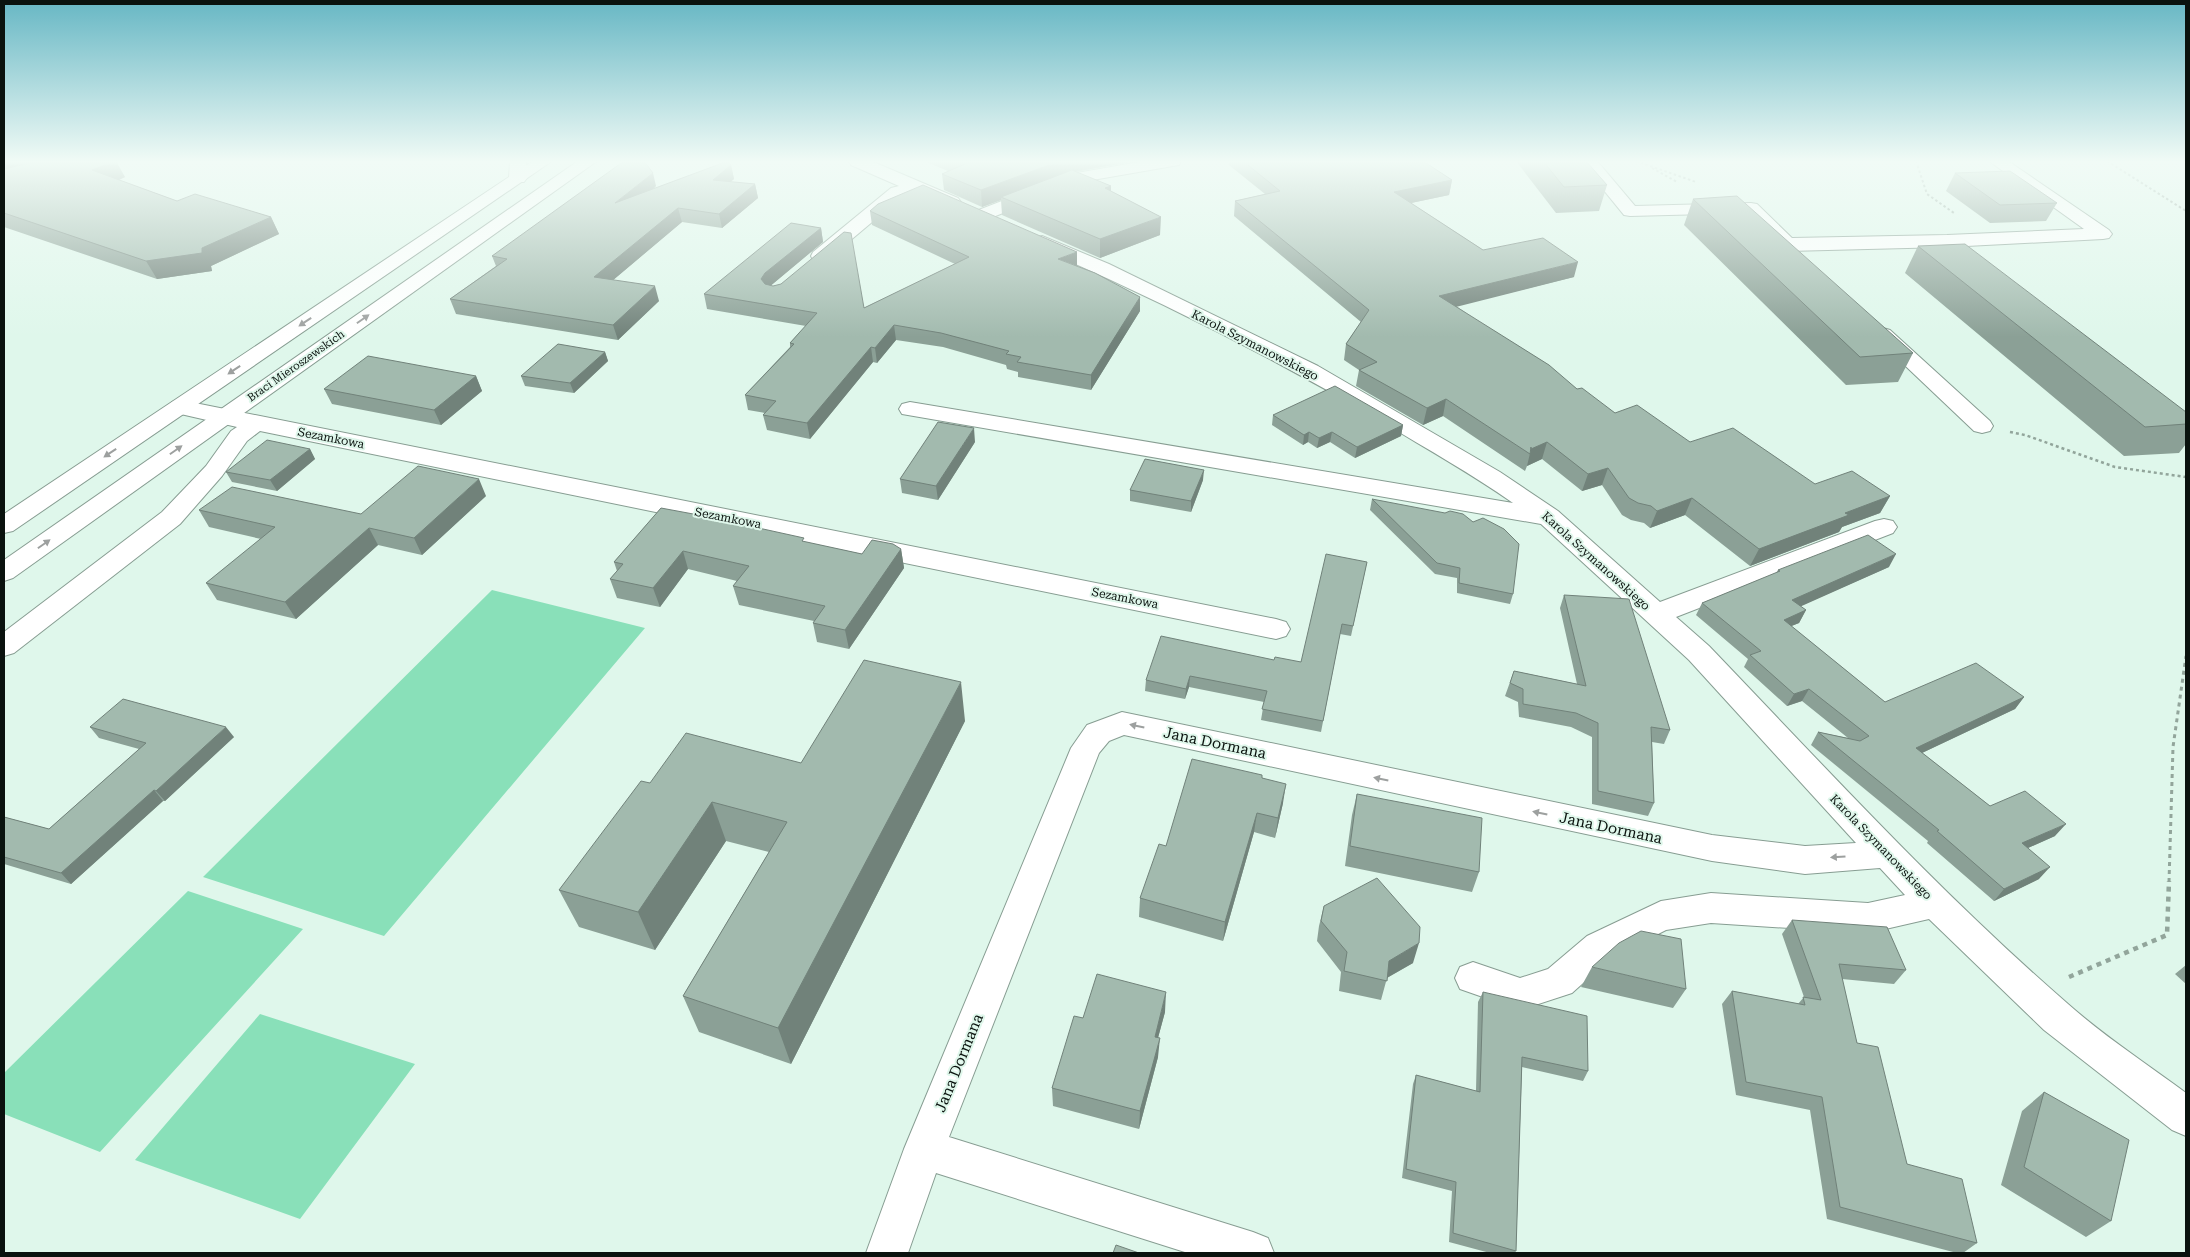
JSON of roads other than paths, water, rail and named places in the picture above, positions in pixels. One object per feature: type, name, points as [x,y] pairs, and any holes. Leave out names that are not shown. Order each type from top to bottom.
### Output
[{"type":"street","points":[[4,525],[457,220]]},
{"type":"street","name":"Braci Mieroszewskich","points":[[4,572],[505,220]]},
{"type":"street","points":[[806,268],[864,220]]},
{"type":"street","name":"Karola Szymanowskiego","points":[[993,220],[1102,268],[1310,371],[1492,477],[1549,518],[1699,653],[1887,854],[1935,903],[2030,993],[2057,1018],[2186,1117]]},
{"type":"street","points":[[1763,220],[1809,264]]},
{"type":"street","points":[[1787,244],[1947,241],[2103,234],[2082,220]]},
{"type":"street","points":[[1947,241],[1970,259]]},
{"type":"street","points":[[1867,318],[1982,426]]},
{"type":"street","name":"Sezamkowa","points":[[180,407],[1276,629]]},
{"type":"street","points":[[910,408],[1549,518]]},
{"type":"street","points":[[4,646],[171,518],[214,471],[239,436],[257,423]]},
{"type":"street","points":[[1656,614],[1884,527]]},
{"type":"street","name":"Jana Dormana","points":[[887,1253],[924,1149],[1086,748],[1098,733],[1122,723],[1712,848],[1805,860],[1887,854]]},
{"type":"street","points":[[1473,978],[1520,994],[1559,982],[1599,947],[1661,916],[1703,909],[1868,918],[1935,903]]},
{"type":"street","points":[[924,1149],[1253,1253]]}]
